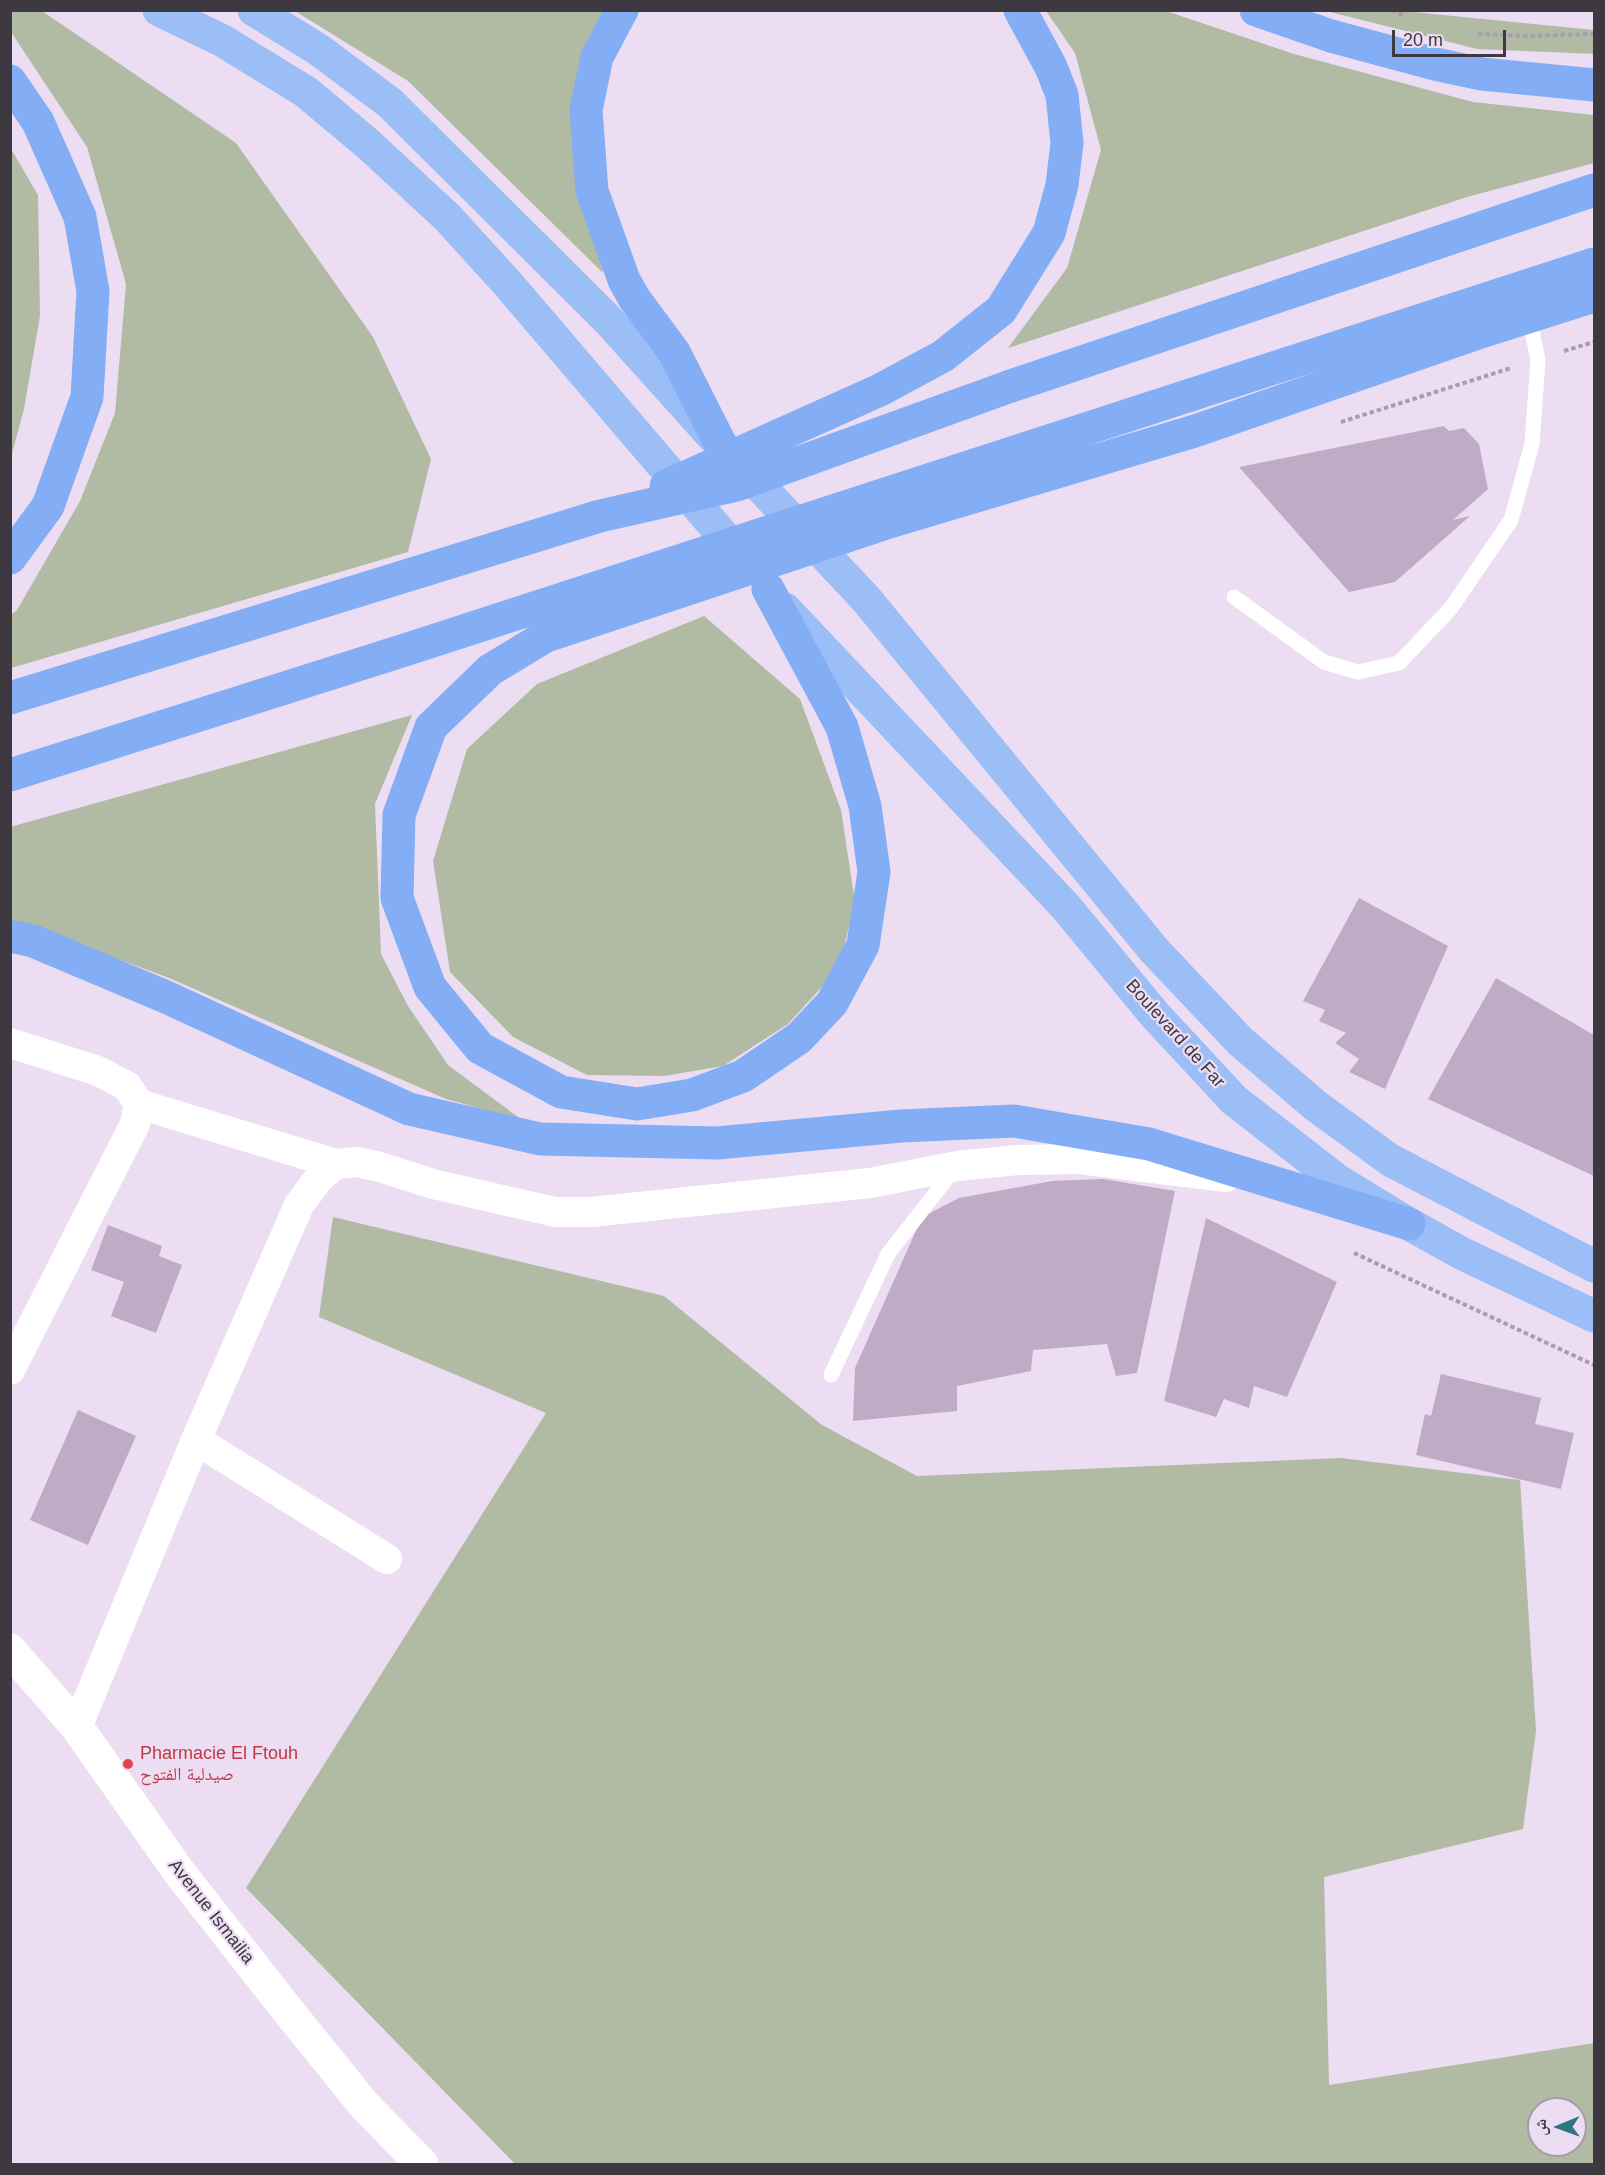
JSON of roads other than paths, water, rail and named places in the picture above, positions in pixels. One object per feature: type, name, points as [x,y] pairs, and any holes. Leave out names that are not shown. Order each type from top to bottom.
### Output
[{"type":"highway","name":"Boulevard de Far","points":[[159,10],[223,41],[306,92],[447,217],[829,658],[1065,906],[1155,1015],[1234,1100],[1337,1180],[1409,1224],[1461,1253],[1594,1316]]},
{"type":"highway","points":[[254,10],[319,50],[390,103],[609,321],[866,599],[1154,950],[1240,1041],[1316,1106],[1390,1160],[1594,1266]]},
{"type":"highway","points":[[622,10],[597,57],[586,110],[592,191],[624,280],[674,352],[720,443]]},
{"type":"highway","points":[[600,516],[880,390],[943,356],[1001,310],[1049,233],[1062,185],[1067,143],[1062,95],[1052,67],[1020,10]]},
{"type":"highway","points":[[1256,10],[1331,36],[1435,64],[1482,74],[1594,85]]},
{"type":"highway","points":[[10,81],[38,122],[80,217],[93,291],[87,397],[48,506],[10,558]]},
{"type":"highway","points":[[10,698],[600,516],[737,485],[1008,387],[1594,190]]},
{"type":"highway","points":[[10,775],[411,648],[1594,264]]},
{"type":"highway","points":[[768,589],[842,727],[865,806],[874,872],[863,945],[832,1003],[824,1012],[799,1038],[743,1076],[692,1095],[637,1104],[561,1092],[480,1048],[430,987],[397,898],[399,815],[431,727],[490,670],[546,636],[886,523],[1196,431],[1529,316],[1594,296]]},
{"type":"highway","points":[[10,936],[33,941],[166,998],[409,1109],[540,1139],[717,1143],[901,1126],[1014,1121],[1149,1144],[1409,1224]]},
{"type":"street","points":[[10,1043],[98,1071],[127,1086],[139,1104],[336,1164],[357,1162],[380,1167],[433,1184],[555,1212],[591,1212],[870,1183],[957,1166],[1018,1160],[1079,1159],[1270,1183]]},
{"type":"street","points":[[10,1370],[135,1124],[139,1104]]},
{"type":"street","points":[[77,1727],[196,1440],[299,1204],[320,1178],[336,1164]]},
{"type":"street","points":[[196,1440],[387,1559]]},
{"type":"street","name":"Avenue Ismailia","points":[[10,1650],[77,1727],[179,1872],[289,2012],[365,2106],[422,2164]]},
{"type":"lane","points":[[1234,597],[1324,662],[1358,672],[1399,663],[1451,608],[1511,520],[1532,444],[1538,360],[1529,316]]},
{"type":"lane","points":[[831,1375],[888,1254],[957,1166]]},
{"type":"place","name":"Pharmacie El Ftouh صيدلية الفتوح","points":[[128,1764]]}]
